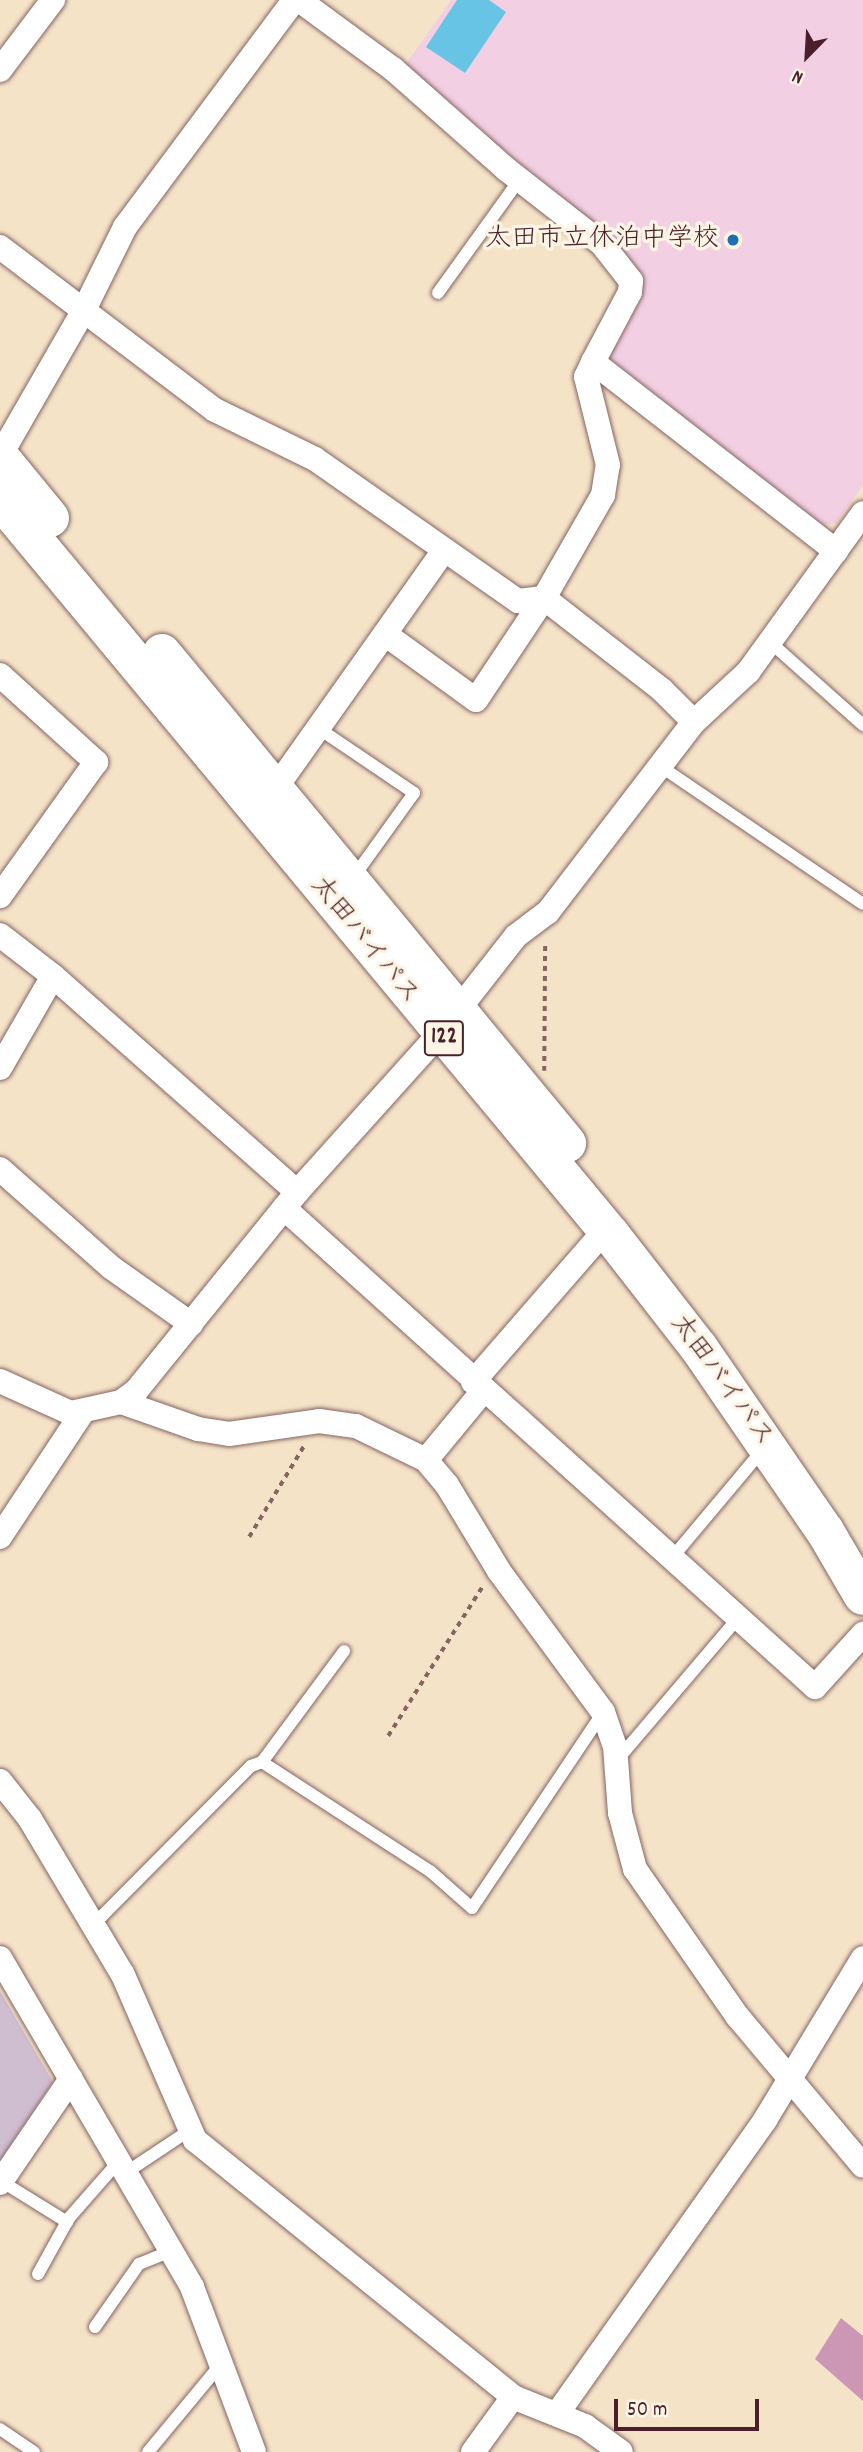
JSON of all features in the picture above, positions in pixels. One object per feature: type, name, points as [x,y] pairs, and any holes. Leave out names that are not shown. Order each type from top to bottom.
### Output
[{"type":"highway","name":"太田バイパス","points":[[0,456],[351,881],[448,1021],[699,1348],[766,1445],[863,1596]]},
{"type":"highway","name":"太田バイパス","points":[[0,499],[448,1021],[524,1091],[703,1313],[786,1429],[863,1550]]},
{"type":"street","points":[[4,56],[53,0]]},
{"type":"street","points":[[0,456],[84,310],[125,227],[296,0],[393,69],[520,179],[602,244],[631,281],[630,292],[586,377],[608,465],[603,495],[544,598],[476,700],[384,634]]},
{"type":"street","points":[[0,247],[215,410],[315,459],[518,601],[544,598],[662,690],[694,722]]},
{"type":"street","points":[[593,362],[836,551]]},
{"type":"street","points":[[0,1381],[71,1413],[82,1413],[121,1402],[191,1324],[290,1200],[448,1021],[516,936],[545,914],[694,722],[748,672],[863,513]]},
{"type":"street","points":[[275,789],[444,550]]},
{"type":"street","points":[[0,674],[96,762],[0,896]]},
{"type":"street","points":[[0,935],[53,976],[290,1200],[478,1386],[815,1687],[863,1634]]},
{"type":"street","points":[[0,1068],[53,976]]},
{"type":"street","points":[[0,1169],[111,1268],[191,1324]]},
{"type":"street","points":[[426,1460],[478,1386],[606,1229]]},
{"type":"street","points":[[121,1402],[198,1429],[229,1434],[314,1422],[356,1426],[426,1460],[447,1485],[496,1567],[603,1712],[616,1761],[620,1813],[635,1869],[738,2017],[863,2166]]},
{"type":"street","points":[[0,1537],[82,1413]]},
{"type":"street","points":[[0,1781],[30,1819],[123,1975],[190,2130],[221,2163],[513,2397],[585,2426],[621,2452]]},
{"type":"street","points":[[0,1958],[124,2166],[192,2287],[254,2452]]},
{"type":"street","points":[[557,2414],[790,2081],[863,1958]]},
{"type":"street","points":[[1,2182],[71,2079]]},
{"type":"street","points":[[473,2452],[513,2397]]},
{"type":"lane","points":[[438,293],[520,179]]},
{"type":"lane","points":[[770,642],[863,725]]},
{"type":"lane","points":[[318,728],[414,793],[351,881]]},
{"type":"lane","points":[[660,766],[863,904]]},
{"type":"lane","points":[[671,1559],[766,1445]]},
{"type":"lane","points":[[616,1761],[738,1618]]},
{"type":"lane","points":[[92,1920],[102,1916],[251,1766],[262,1762],[344,1651]]},
{"type":"lane","points":[[262,1762],[430,1871],[472,1908],[603,1712]]},
{"type":"lane","points":[[38,2274],[67,2222],[124,2166],[190,2130]]},
{"type":"lane","points":[[1,2182],[67,2222]]},
{"type":"lane","points":[[95,2327],[139,2264],[172,2251]]},
{"type":"lane","points":[[148,2452],[221,2364]]},
{"type":"lane","points":[[0,2429],[31,2451]]},
{"type":"path","points":[[524,1091],[544,1078],[545,914]]},
{"type":"path","points":[[249,1537],[295,1465],[314,1422]]},
{"type":"path","points":[[388,1735],[496,1567]]},
{"type":"shaded area","name":"太田市立休泊中学校","points":[[451,0],[863,0],[863,485],[836,523],[819,526],[604,360],[642,277],[565,203],[404,67]]},
{"type":"shaded area","points":[[0,1991],[53,2082],[0,2160]]},
{"type":"water","points":[[457,0],[489,0],[506,12],[465,73],[426,47]]},
{"type":"building","points":[[841,2318],[863,2336],[863,2401],[815,2359]]},
{"type":"place","name":"太田市立休泊中学校","points":[[733,240]]}]
